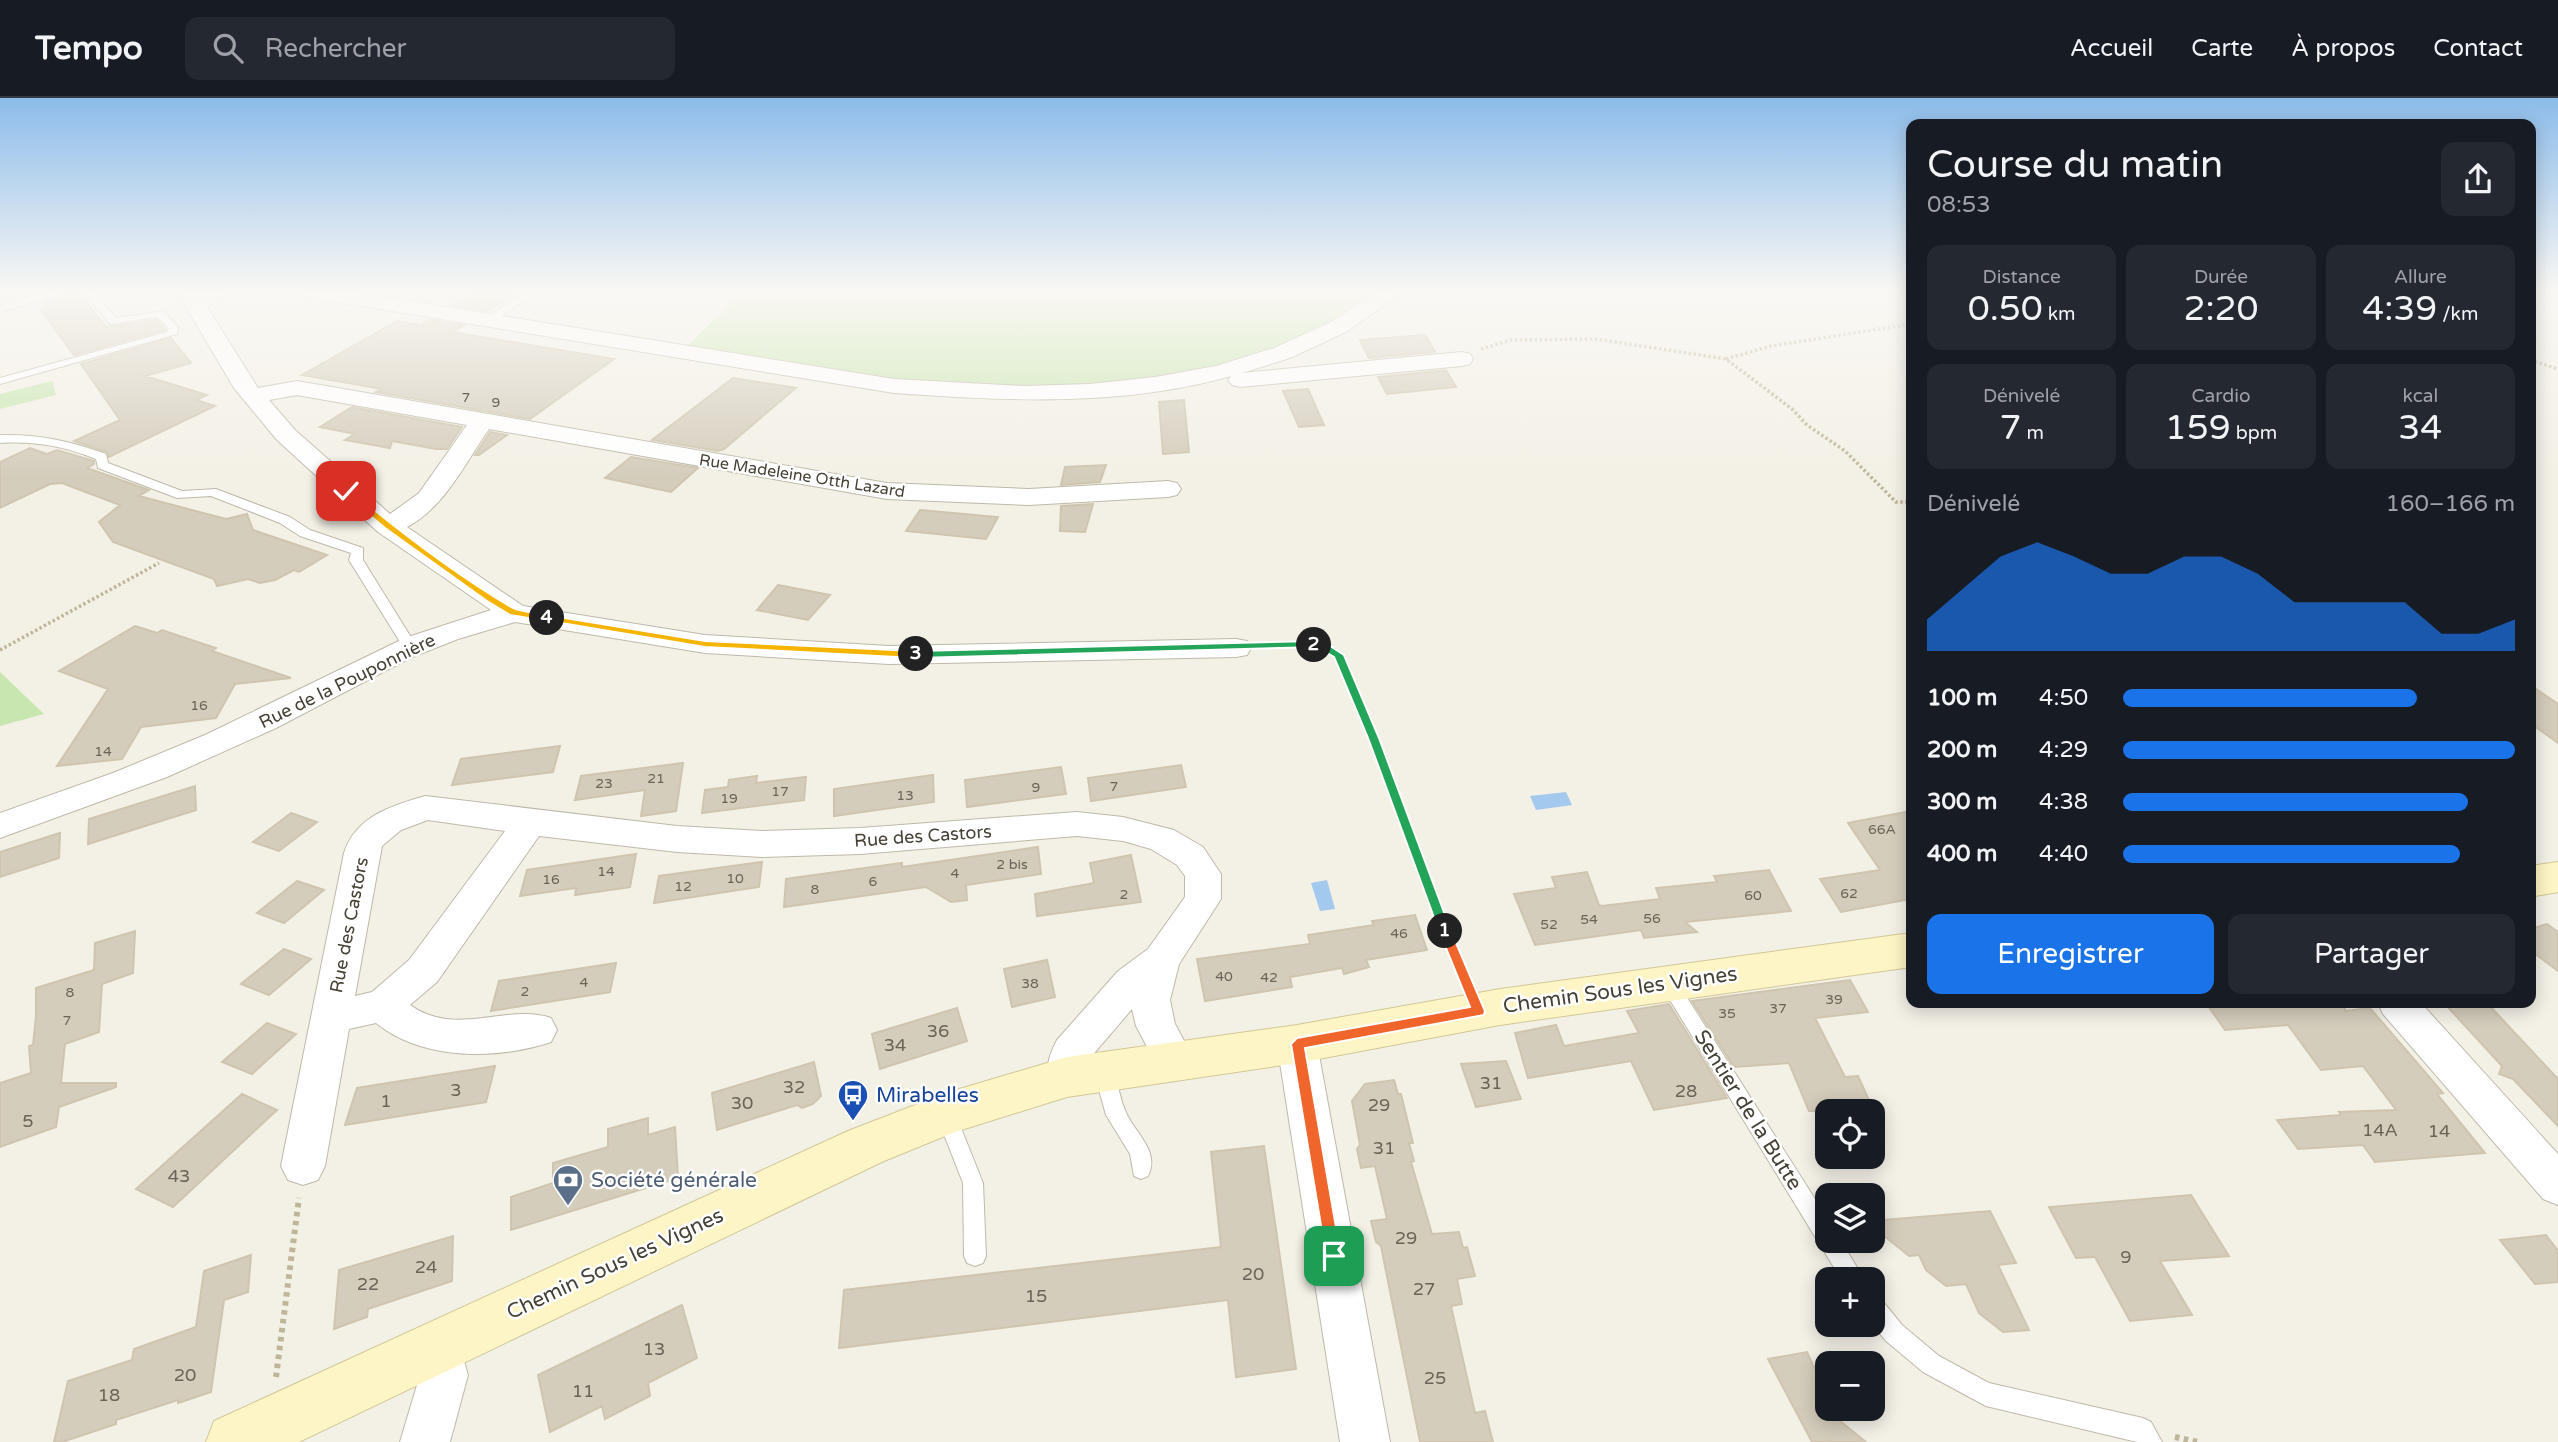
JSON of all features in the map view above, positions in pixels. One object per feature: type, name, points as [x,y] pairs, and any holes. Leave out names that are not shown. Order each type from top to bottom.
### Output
[{"type":"street","points":[[231,353],[257,403],[326,473],[388,526],[514,613],[705,644],[889,655],[1236,648]]},
{"type":"street","points":[[689,353],[894,386],[981,391],[1070,391],[1314,374],[1462,359]]},
{"type":"street","points":[[1150,385],[1240,367],[1279,353]]},
{"type":"street","points":[[1308,353],[1314,374]]},
{"type":"street","name":"Rue Madeleine Otth Lazard","points":[[257,403],[321,394],[887,491],[1029,497],[1168,489]]},
{"type":"street","points":[[388,526],[411,514],[428,499],[481,422]]},
{"type":"street","name":"Rue de la Pouponnière","points":[[0,826],[99,792],[196,752],[279,714],[410,647],[465,626],[514,613]]},
{"type":"street","name":"Rue des Castors","points":[[303,1166],[366,840],[389,821],[425,808],[677,839],[762,844],[860,842],[1077,824],[1124,829],[1162,839],[1190,856],[1203,874],[1203,899],[1161,960],[1132,982],[1071,1052],[1086,1074]]},
{"type":"street","name":"Rue des Castors","points":[[332,1016],[383,1006],[424,971],[530,823]]},
{"type":"street","points":[[2536,881],[2558,877]]},
{"type":"street","name":"Chemin Sous les Vignes","points":[[254,1434],[866,1146],[946,1114],[1086,1074],[1297,1044],[1479,1011],[1668,982],[1906,951]]},
{"type":"street","name":"Rue des Castors","points":[[1161,960],[1150,1000],[1156,1026],[1175,1060]]},
{"type":"street","points":[[383,1006],[399,1021],[453,1037],[476,1038],[537,1030]]},
{"type":"street","points":[[2401,1008],[2558,1185]]},
{"type":"street","points":[[1297,1044],[1365,1442]]},
{"type":"street","points":[[425,1442],[444,1375],[438,1348]]},
{"type":"lane","points":[[0,382],[105,353]]},
{"type":"lane","points":[[0,439],[56,439],[102,457],[102,465],[181,495],[212,492],[285,520],[305,533],[358,551],[356,560],[410,647]]},
{"type":"lane","name":"Sentier de la Butte","points":[[1668,982],[1815,1218]]},
{"type":"lane","points":[[1086,1074],[1140,1152],[1141,1170]]},
{"type":"lane","points":[[946,1114],[973,1183],[975,1256]]},
{"type":"lane","points":[[1885,1322],[1931,1364],[1986,1394],[2146,1436]]},
{"type":"path","points":[[1462,359],[1474,353]]},
{"type":"path","points":[[1695,353],[1726,359],[1792,409],[1807,425],[1845,451],[1896,502],[1906,502]]},
{"type":"path","points":[[1726,359],[1748,353]]},
{"type":"path","points":[[2536,362],[2558,369]]},
{"type":"path","points":[[0,650],[159,563]]},
{"type":"path","points":[[1236,648],[1320,644],[1339,655],[1464,981],[1479,1011]]},
{"type":"path","points":[[254,1434],[303,1166]]},
{"type":"green space","points":[[693,353],[1269,353],[1150,385],[940,390]]},
{"type":"green space","points":[[52,381],[56,395],[0,409],[0,394]]},
{"type":"green space","points":[[0,672],[44,714],[0,726]]},
{"type":"water","points":[[1566,792],[1572,805],[1536,810],[1530,796]]},
{"type":"water","points":[[1327,880],[1335,909],[1320,911],[1311,883]]},
{"type":"building","points":[[120,353],[183,353],[191,363],[145,376],[207,395],[196,400],[215,406],[109,457],[107,452],[74,441],[120,420],[81,364]]},
{"type":"building","points":[[341,353],[576,353],[614,359],[530,419],[376,392],[382,389],[302,375]]},
{"type":"building","points":[[1366,353],[1427,353],[1369,358]]},
{"type":"building","points":[[1446,370],[1456,387],[1387,394],[1378,377]]},
{"type":"building","points":[[733,378],[796,388],[724,449],[718,451],[652,440]]},
{"type":"building","points":[[1308,389],[1324,425],[1299,427],[1283,391]]},
{"type":"building","points":[[1184,400],[1189,452],[1163,454],[1159,402]]},
{"type":"building","points":[[352,407],[462,427],[447,449],[436,449],[392,441],[390,448],[345,440],[355,434],[320,427]]},
{"type":"building","points":[[490,432],[507,435],[479,455],[475,455]]},
{"type":"building","points":[[30,448],[47,454],[57,450],[94,461],[94,464],[87,468],[149,490],[139,496],[226,519],[247,514],[253,530],[327,555],[299,572],[294,570],[275,580],[260,583],[248,579],[217,586],[214,579],[113,542],[99,522],[120,505],[62,483],[50,484],[0,508],[0,462]]},
{"type":"building","points":[[631,457],[698,468],[671,492],[605,478]]},
{"type":"building","points":[[1106,465],[1100,482],[1061,485],[1065,467]]},
{"type":"building","points":[[1093,504],[1085,532],[1060,531],[1061,506]]},
{"type":"building","points":[[920,510],[998,517],[986,539],[906,531]]},
{"type":"building","points":[[778,585],[830,595],[808,620],[757,610]]},
{"type":"building","points":[[135,626],[157,633],[162,630],[216,648],[212,651],[291,678],[235,684],[216,718],[141,727],[122,759],[57,766],[108,689],[59,671]]},
{"type":"building","points":[[2536,689],[2558,704],[2558,743],[2536,727]]},
{"type":"building","points":[[560,746],[553,772],[452,785],[461,759]]},
{"type":"building","points":[[683,763],[676,811],[641,816],[645,790],[575,800],[581,776]]},
{"type":"building","points":[[1181,765],[1186,787],[1091,801],[1088,778]]},
{"type":"building","points":[[1061,767],[1066,794],[967,807],[965,780]]},
{"type":"building","points":[[933,775],[934,802],[834,816],[834,789]]},
{"type":"building","points":[[757,776],[756,783],[806,777],[804,800],[702,813],[705,790],[728,787],[729,780]]},
{"type":"building","points":[[195,786],[196,810],[88,844],[89,819]]},
{"type":"building","points":[[1906,812],[1906,900],[1841,912],[1820,879],[1880,870],[1848,823]]},
{"type":"building","points":[[291,813],[317,822],[279,851],[253,842]]},
{"type":"building","points":[[60,833],[59,858],[0,877],[0,852]]},
{"type":"building","points":[[1038,847],[1041,874],[966,885],[967,900],[951,902],[926,887],[784,907],[786,879],[902,863],[902,867]]},
{"type":"building","points":[[636,854],[630,887],[575,895],[576,888],[520,896],[527,870]]},
{"type":"building","points":[[1131,855],[1141,902],[1037,916],[1035,894],[1094,883],[1090,863]]},
{"type":"building","points":[[762,862],[759,887],[654,903],[659,876]]},
{"type":"building","points":[[1769,870],[1791,911],[1685,922],[1697,932],[1644,938],[1641,930],[1535,945],[1514,894],[1556,888],[1552,877],[1587,872],[1599,905],[1602,906],[1660,899],[1656,888],[1717,882],[1714,876]]},
{"type":"building","points":[[297,881],[324,890],[284,923],[257,913]]},
{"type":"building","points":[[1415,915],[1427,950],[1366,960],[1369,967],[1344,974],[1342,968],[1290,977],[1292,987],[1205,1001],[1197,959],[1310,944],[1308,935],[1374,925],[1372,921]]},
{"type":"building","points":[[2547,924],[2558,932],[2558,971],[2536,954],[2536,927]]},
{"type":"building","points":[[135,931],[133,973],[102,984],[99,1032],[65,1044],[61,1083],[116,1083],[116,1087],[59,1107],[56,1127],[0,1147],[0,1083],[31,1073],[29,1046],[33,1045],[36,988],[94,970],[95,943]]},
{"type":"building","points":[[284,949],[311,959],[269,995],[241,984]]},
{"type":"building","points":[[1047,960],[1055,997],[1012,1007],[1004,969]]},
{"type":"building","points":[[616,963],[610,992],[491,1011],[499,981]]},
{"type":"building","points":[[1850,980],[1868,1012],[1815,1018],[1845,1077],[1858,1076],[1869,1099],[1815,1099],[1815,1111],[1809,1111],[1789,1063],[1734,1067],[1692,1001]]},
{"type":"building","points":[[1669,1004],[1727,1098],[1654,1110],[1631,1061],[1528,1078],[1515,1033],[1556,1025],[1564,1046],[1639,1033],[1627,1011]]},
{"type":"building","points":[[957,1008],[967,1041],[880,1069],[872,1034]]},
{"type":"building","points":[[2210,1008],[2345,1008],[2345,1011],[2370,1008],[2443,1093],[2437,1094],[2485,1153],[2375,1162],[2363,1145],[2298,1149],[2277,1120],[2341,1115],[2339,1112],[2396,1110],[2363,1066],[2321,1070],[2288,1025],[2225,1030]]},
{"type":"building","points":[[2449,1008],[2492,1008],[2558,1079],[2558,1126],[2513,1079],[2499,1074],[2502,1066]]},
{"type":"building","points":[[267,1023],[296,1034],[252,1074],[222,1062]]},
{"type":"building","points":[[1506,1061],[1521,1099],[1476,1107],[1461,1064]]},
{"type":"building","points":[[814,1062],[821,1096],[813,1104],[802,1108],[797,1105],[717,1130],[712,1093]]},
{"type":"building","points":[[495,1066],[486,1102],[345,1125],[357,1088]]},
{"type":"building","points":[[1394,1080],[1398,1094],[1401,1094],[1413,1143],[1409,1143],[1414,1161],[1411,1162],[1432,1234],[1459,1232],[1463,1248],[1467,1247],[1475,1276],[1457,1279],[1462,1304],[1451,1306],[1475,1413],[1485,1411],[1493,1442],[1420,1442],[1381,1246],[1376,1242],[1371,1221],[1387,1219],[1375,1166],[1361,1168],[1352,1101],[1365,1084]]},
{"type":"building","points":[[242,1094],[277,1110],[173,1207],[136,1189]]},
{"type":"building","points":[[648,1118],[648,1135],[675,1127],[678,1178],[511,1230],[511,1197],[553,1183],[553,1163],[608,1147],[608,1129]]},
{"type":"building","points":[[1264,1146],[1296,1369],[1236,1377],[1228,1300],[839,1348],[844,1290],[1221,1247],[1211,1152]]},
{"type":"building","points":[[2191,1195],[2229,1256],[2160,1261],[2192,1315],[2130,1321],[2095,1257],[2076,1258],[2049,1207]]},
{"type":"building","points":[[1990,1211],[2016,1263],[1998,1265],[2029,1330],[2003,1332],[1979,1313],[1966,1284],[1946,1286],[1926,1270],[1919,1255],[1909,1256],[1885,1237],[1885,1220]]},
{"type":"building","points":[[2546,1235],[2558,1251],[2558,1282],[2535,1284],[2500,1240]]},
{"type":"building","points":[[453,1236],[452,1281],[368,1309],[367,1317],[334,1329],[339,1270]]},
{"type":"building","points":[[251,1255],[248,1292],[224,1300],[211,1392],[116,1420],[116,1424],[62,1442],[54,1442],[68,1381],[132,1360],[134,1349],[196,1327],[204,1271]]},
{"type":"building","points":[[682,1305],[697,1358],[648,1383],[650,1396],[605,1419],[602,1406],[550,1432],[538,1375]]},
{"type":"building","points":[[1807,1352],[1815,1369],[1815,1421],[1840,1421],[1866,1442],[1812,1442],[1768,1359]]},
{"type":"place","name":"Mirabelles","points":[[853,1122]]},
{"type":"place","name":"Société générale","points":[[568,1207]]},
{"type":"route","points":[[346,491],[388,526],[490,599],[514,613],[705,644],[889,655],[1320,644],[1339,655],[1464,981],[1479,1011],[1297,1044],[1334,1256]]}]
